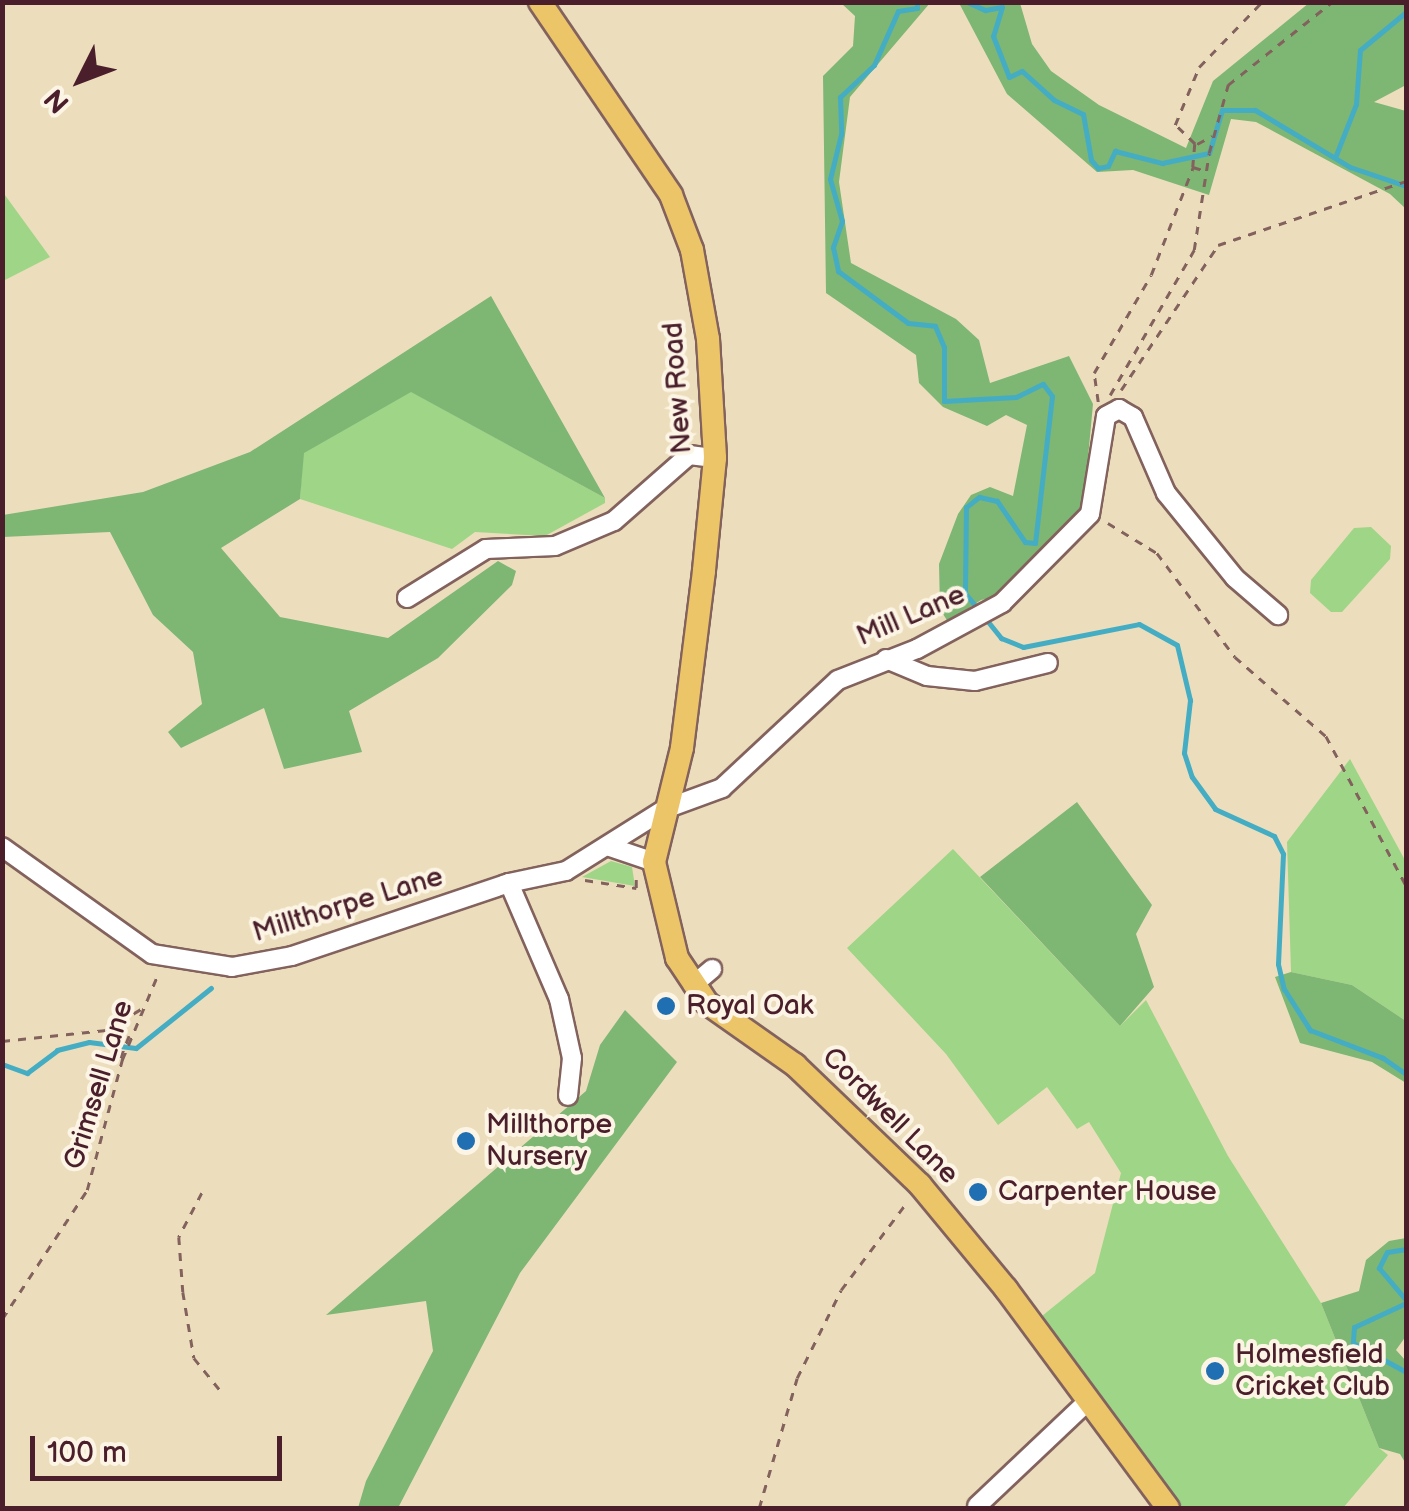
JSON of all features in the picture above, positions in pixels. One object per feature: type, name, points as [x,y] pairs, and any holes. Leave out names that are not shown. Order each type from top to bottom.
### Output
[{"type":"main road","name":"New Road","points":[[540,2],[617,111],[678,214],[692,250],[708,339],[715,458],[682,748],[665,809]]},
{"type":"main road","name":"Cordwell Lane","points":[[665,809],[644,858],[693,985],[707,1003],[842,1105],[920,1185],[1089,1400],[1168,1508]]},
{"type":"street","points":[[1090,514],[1106,416],[1120,409],[1133,417],[1166,494],[1235,578],[1278,614]]},
{"type":"street","points":[[406,598],[486,549],[555,546],[614,521],[689,455],[715,458]]},
{"type":"street","name":"Mill Lane","points":[[665,809],[722,788],[838,680],[981,618],[1090,514]]},
{"type":"street","points":[[886,658],[927,676],[975,681],[1048,663]]},
{"type":"street","name":"Millthorpe Lane","points":[[2,847],[165,961],[232,967],[292,956],[509,883],[566,871],[610,847],[665,809]]},
{"type":"street","points":[[610,847],[644,858]]},
{"type":"street","points":[[509,883],[559,1000],[572,1058],[568,1096]]},
{"type":"street","points":[[693,985],[712,969]]},
{"type":"street","points":[[977,1506],[1089,1400]]},
{"type":"path","points":[[1195,144],[1176,125],[1198,66],[1262,2]]},
{"type":"path","points":[[1106,416],[1111,389],[1194,250],[1213,136],[1228,85],[1332,2]]},
{"type":"path","points":[[1195,144],[1213,136]]},
{"type":"path","points":[[1106,416],[1094,373],[1151,275],[1193,165],[1195,144]]},
{"type":"path","points":[[1193,165],[1208,171]]},
{"type":"path","points":[[1106,416],[1218,245],[1406,182]]},
{"type":"path","points":[[1090,514],[1156,553],[1235,657],[1326,736],[1406,886]]},
{"type":"path","points":[[566,871],[636,888],[644,858]]},
{"type":"path","name":"Grimsell Lane","points":[[2,1319],[87,1190],[130,1035],[165,961]]},
{"type":"path","points":[[2,1040],[106,1030],[132,1009],[142,1009]]},
{"type":"path","points":[[122,1060],[118,1054],[124,1038],[130,1035]]},
{"type":"path","points":[[759,1508],[797,1378],[840,1290],[920,1185]]},
{"type":"path","points":[[202,1194],[179,1237],[183,1292],[194,1358],[220,1390]]},
{"type":"green space","points":[[841,3],[930,3],[850,97],[839,182],[851,263],[956,319],[979,340],[990,383],[1069,356],[1093,404],[1083,512],[1001,596],[981,600],[948,622],[940,609],[939,564],[958,514],[971,495],[990,487],[1013,496],[1027,425],[1006,415],[987,426],[943,407],[919,383],[916,355],[826,293],[823,76],[853,46],[855,16]]},
{"type":"green space","points":[[959,3],[1020,3],[1032,44],[1051,71],[1099,105],[1186,148],[1213,81],[1309,3],[1406,3],[1406,85],[1374,102],[1406,111],[1406,209],[1390,194],[1256,122],[1231,119],[1209,195],[1133,170],[1097,172],[1007,94]]},
{"type":"green space","points":[[2,191],[50,257],[3,281],[2,281]]},
{"type":"green space","points":[[491,296],[605,498],[411,392],[304,453],[300,499],[221,548],[280,617],[388,638],[498,561],[516,571],[512,585],[438,658],[349,711],[362,752],[284,769],[264,708],[181,748],[168,732],[202,704],[193,652],[153,615],[110,532],[3,537],[3,515],[143,492],[250,452]]},
{"type":"green space","points":[[410,391],[605,498],[605,503],[545,536],[475,532],[452,549],[300,499],[303,453]]},
{"type":"green space","points":[[1371,527],[1391,546],[1390,559],[1342,612],[1331,612],[1310,593],[1311,580],[1354,528]]},
{"type":"green space","points":[[1350,759],[1406,862],[1406,1021],[1352,985],[1291,972],[1287,842]]},
{"type":"green space","points":[[1077,802],[1152,905],[1136,934],[1154,987],[1120,1026],[980,877]]},
{"type":"green space","points":[[953,849],[1120,1026],[1146,1000],[1228,1156],[1321,1303],[1379,1448],[1388,1455],[1343,1508],[1179,1508],[1042,1316],[1095,1273],[1121,1173],[1089,1122],[1077,1129],[1047,1087],[998,1125],[946,1054],[847,948]]},
{"type":"green space","points":[[611,861],[632,867],[635,886],[582,877]]},
{"type":"green space","points":[[1291,972],[1352,985],[1406,1021],[1406,1083],[1372,1062],[1300,1043],[1275,977]]},
{"type":"green space","points":[[625,1010],[677,1062],[520,1273],[398,1508],[358,1508],[366,1481],[433,1351],[426,1301],[326,1315],[586,1091],[600,1045]]},
{"type":"green space","points":[[1406,1238],[1406,1336],[1396,1350],[1406,1361],[1406,1464],[1400,1454],[1379,1448],[1321,1303],[1359,1291],[1366,1260],[1389,1241]]},
{"type":"waterway","points":[[898,11],[917,8],[917,2]]},
{"type":"waterway","points":[[967,2],[985,10],[1002,7],[993,36],[1009,77],[1022,71],[1054,100],[1083,114],[1091,160],[1098,168],[1108,166],[1115,151],[1162,163],[1209,153],[1222,110],[1255,110],[1350,167],[1406,186]]},
{"type":"waterway","points":[[898,11],[874,65],[840,97],[841,134],[830,179],[842,221],[833,247],[838,271],[908,323],[935,326],[944,347],[944,401],[1016,397],[1043,384],[1052,396],[1035,543],[1025,542],[997,501],[979,497],[966,507],[965,593],[1001,638],[1023,647],[1139,624],[1177,645],[1190,700],[1184,753],[1192,777],[1215,809],[1274,836],[1283,854],[1278,964],[1284,989],[1310,1030],[1383,1058],[1406,1074]]},
{"type":"waterway","points":[[1336,155],[1356,104],[1360,50],[1406,12]]},
{"type":"waterway","points":[[2,1064],[27,1073],[57,1050],[89,1042],[136,1048],[211,988]]},
{"type":"waterway","points":[[1406,1249],[1387,1252],[1379,1268],[1406,1300]]},
{"type":"waterway","points":[[1406,1303],[1354,1327],[1353,1343],[1406,1372]]},
{"type":"place","name":"Royal Oak","points":[[666,1006]]},
{"type":"place","name":"Millthorpe Nursery","points":[[466,1141]]},
{"type":"place","name":"Carpenter House","points":[[978,1192]]},
{"type":"place","name":"Holmesfield Cricket Club","points":[[1215,1371]]}]
